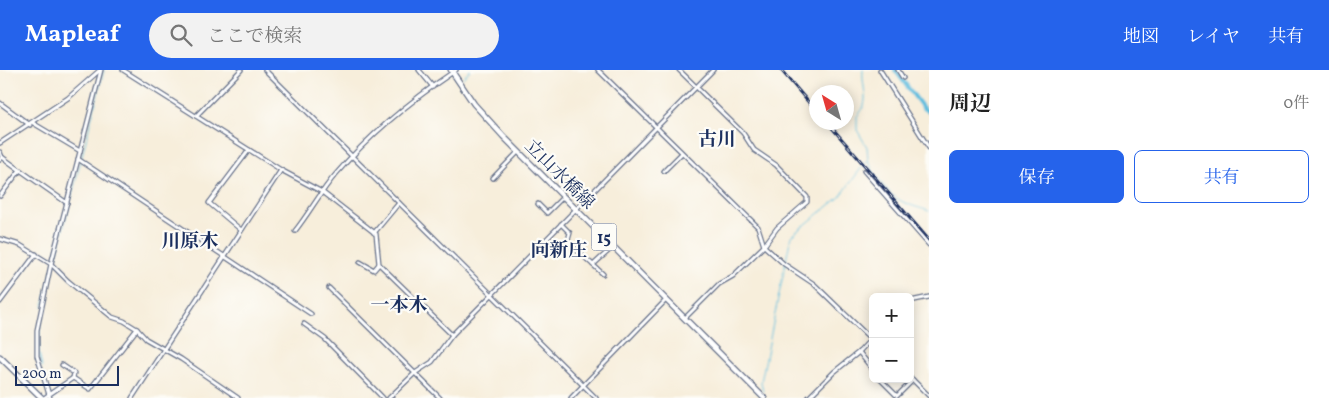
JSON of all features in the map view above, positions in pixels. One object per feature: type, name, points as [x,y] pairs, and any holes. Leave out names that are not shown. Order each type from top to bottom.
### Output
[{"type":"main road","name":"立山水橋線","points":[[453,71],[474,104],[518,152],[764,398]]},
{"type":"main road","points":[[0,357],[43,398]]},
{"type":"street","points":[[0,142],[31,124],[68,98],[100,70]]},
{"type":"street","points":[[49,397],[37,356],[37,337],[51,264],[100,70]]},
{"type":"street","points":[[123,70],[248,150],[322,192],[374,232],[379,264],[452,335]]},
{"type":"street","points":[[196,116],[241,70]]},
{"type":"street","points":[[265,70],[596,398]]},
{"type":"street","points":[[419,70],[433,87]]},
{"type":"street","points":[[598,70],[758,227],[764,246],[784,264],[814,284],[871,338]]},
{"type":"street","points":[[679,70],[743,133],[754,150],[776,165],[807,197],[807,202],[777,228],[764,246],[733,276],[719,284],[685,318]]},
{"type":"street","points":[[389,398],[415,373],[432,362],[452,335],[713,70]]},
{"type":"street","points":[[880,70],[929,148]]},
{"type":"street","points":[[898,70],[903,78]]},
{"type":"street","points":[[296,231],[322,192],[353,156],[394,117],[453,71]]},
{"type":"street","points":[[0,103],[31,124],[80,151]]},
{"type":"street","points":[[241,230],[209,203],[248,150]]},
{"type":"street","points":[[0,152],[1,158],[67,203]]},
{"type":"street","points":[[493,178],[518,152]]},
{"type":"street","points":[[664,171],[682,153]]},
{"type":"street","points":[[78,159],[311,314]]},
{"type":"street","points":[[0,196],[20,170]]},
{"type":"street","points":[[132,398],[281,170]]},
{"type":"street","points":[[864,172],[929,246]]},
{"type":"street","points":[[538,204],[547,213],[563,196]]},
{"type":"street","points":[[374,232],[399,203]]},
{"type":"street","points":[[561,224],[570,234],[568,240],[570,244],[603,274]]},
{"type":"street","points":[[0,239],[20,245],[51,264],[90,300],[112,317],[124,321],[137,329],[146,339],[182,360],[238,398]]},
{"type":"street","points":[[593,265],[613,247]]},
{"type":"street","points":[[0,302],[36,254]]},
{"type":"street","points":[[360,262],[374,270],[379,264]]},
{"type":"street","points":[[329,288],[440,398]]},
{"type":"street","points":[[914,300],[929,297]]},
{"type":"street","points":[[571,398],[667,300]]},
{"type":"street","points":[[304,324],[325,339],[383,398]]},
{"type":"street","points":[[73,378],[90,389],[137,329]]},
{"type":"street","points":[[808,398],[834,372],[869,342]]},
{"type":"street","points":[[859,352],[869,365]]},
{"type":"street","points":[[62,364],[74,374],[73,378]]},
{"type":"street","points":[[43,398],[49,397],[73,378]]},
{"type":"street","points":[[914,381],[929,396]]},
{"type":"street","points":[[884,383],[897,396],[908,383]]},
{"type":"waterway","points":[[43,307],[104,70]]},
{"type":"waterway","points":[[463,78],[470,70]]},
{"type":"waterway","points":[[763,392],[761,382],[791,236],[840,197],[868,159],[867,147],[857,130],[857,116],[865,100],[863,70]]},
{"type":"waterway","points":[[895,70],[923,108],[929,112]]},
{"type":"waterway","points":[[868,160],[877,178],[897,199],[929,211]]},
{"type":"waterway","points":[[40,323],[39,352],[42,367]]},
{"type":"waterway","points":[[49,389],[52,398]]},
{"type":"railway","points":[[781,70],[809,103]]},
{"type":"railway","points":[[834,130],[929,240]]},
{"type":"district","name":"古川","points":[[717,138]]},
{"type":"district","name":"川原木","points":[[190,240]]},
{"type":"district","name":"向新庄","points":[[559,249]]},
{"type":"district","name":"一本木","points":[[399,304]]}]
